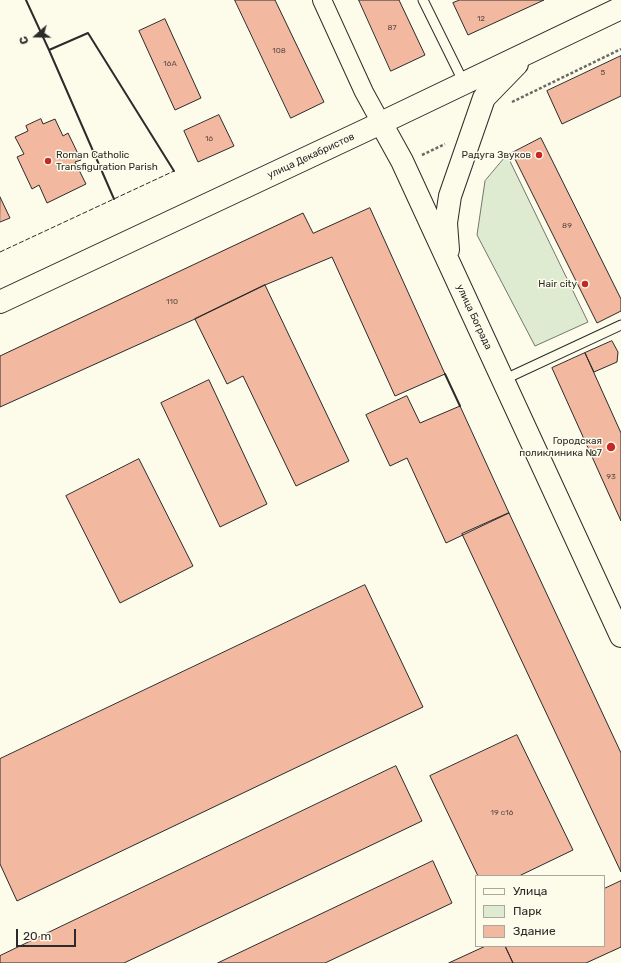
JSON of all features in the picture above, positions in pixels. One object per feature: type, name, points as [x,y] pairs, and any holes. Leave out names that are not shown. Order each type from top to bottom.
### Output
[{"type":"main road","name":"улица Декабристов","points":[[0,302],[528,54],[621,8]]},
{"type":"main road","points":[[450,265],[446,224],[450,196],[481,106],[484,98],[528,54]]},
{"type":"main road","name":"улица Бограда","points":[[381,123],[402,162],[621,636]]},
{"type":"street","name":"улица Бограда","points":[[322,0],[364,92],[381,123]]},
{"type":"lane","points":[[423,0],[464,83]]},
{"type":"lane","points":[[503,380],[621,325]]},
{"type":"path","points":[[510,103],[621,49]]},
{"type":"path","points":[[422,155],[447,143]]},
{"type":"green space","points":[[507,155],[588,322],[535,346],[477,235],[485,181]]},
{"type":"building","points":[[235,0],[275,0],[324,102],[291,118]]},
{"type":"building","points":[[359,0],[399,0],[425,55],[391,71]]},
{"type":"building","points":[[460,0],[544,0],[468,35],[453,3]]},
{"type":"building","points":[[165,19],[201,98],[175,110],[139,31]]},
{"type":"building","points":[[621,56],[621,96],[562,124],[547,91]]},
{"type":"building","points":[[219,115],[234,146],[198,162],[184,131]]},
{"type":"building","name":"Roman Catholic Transfiguration Parish","points":[[41,119],[43,124],[55,119],[63,136],[68,133],[81,160],[75,162],[86,184],[47,203],[39,185],[32,189],[17,157],[24,154],[15,137],[28,131],[26,126]]},
{"type":"building","points":[[541,138],[621,299],[621,311],[597,323],[512,153]]},
{"type":"building","points":[[0,197],[10,218],[0,222]]},
{"type":"building","points":[[370,208],[445,374],[395,396],[332,257],[265,285],[195,319],[0,407],[0,356],[303,213],[313,233]]},
{"type":"building","points":[[265,285],[349,461],[296,486],[243,376],[227,384],[195,319]]},
{"type":"building","points":[[612,341],[618,352],[617,362],[594,372],[585,353]]},
{"type":"building","points":[[585,353],[621,433],[621,521],[552,368]]},
{"type":"building","points":[[209,380],[267,504],[220,527],[161,403]]},
{"type":"building","points":[[407,396],[420,423],[460,406],[509,513],[446,543],[407,458],[390,466],[366,415]]},
{"type":"building","points":[[139,459],[193,566],[120,603],[66,496]]},
{"type":"building","points":[[509,513],[621,753],[621,872],[462,534]]},
{"type":"building","points":[[365,585],[423,707],[17,901],[0,864],[0,759]]},
{"type":"building","points":[[517,735],[573,850],[521,875],[478,875],[430,776]]},
{"type":"building","points":[[396,766],[422,821],[124,963],[0,963],[0,956]]},
{"type":"building","points":[[433,861],[452,903],[325,963],[218,963]]},
{"type":"building","points":[[621,881],[621,947],[586,963],[513,963],[505,947],[605,947],[605,889]]},
{"type":"building","points":[[484,947],[505,947],[513,963],[449,963]]},
{"type":"fence","points":[[0,252],[174,171]]},
{"type":"wall","points":[[26,0],[49,50],[88,33],[174,171]]},
{"type":"wall","points":[[49,50],[114,199]]},
{"type":"wall","points":[[445,374],[460,406]]},
{"type":"place","name":"Радуга Звуков","points":[[539,155]]},
{"type":"place","name":"Roman Catholic Transfiguration Parish","points":[[48,161]]},
{"type":"place","name":"Hair city","points":[[585,284]]},
{"type":"place","name":"Городская поликлиника №7","points":[[611,447]]}]
